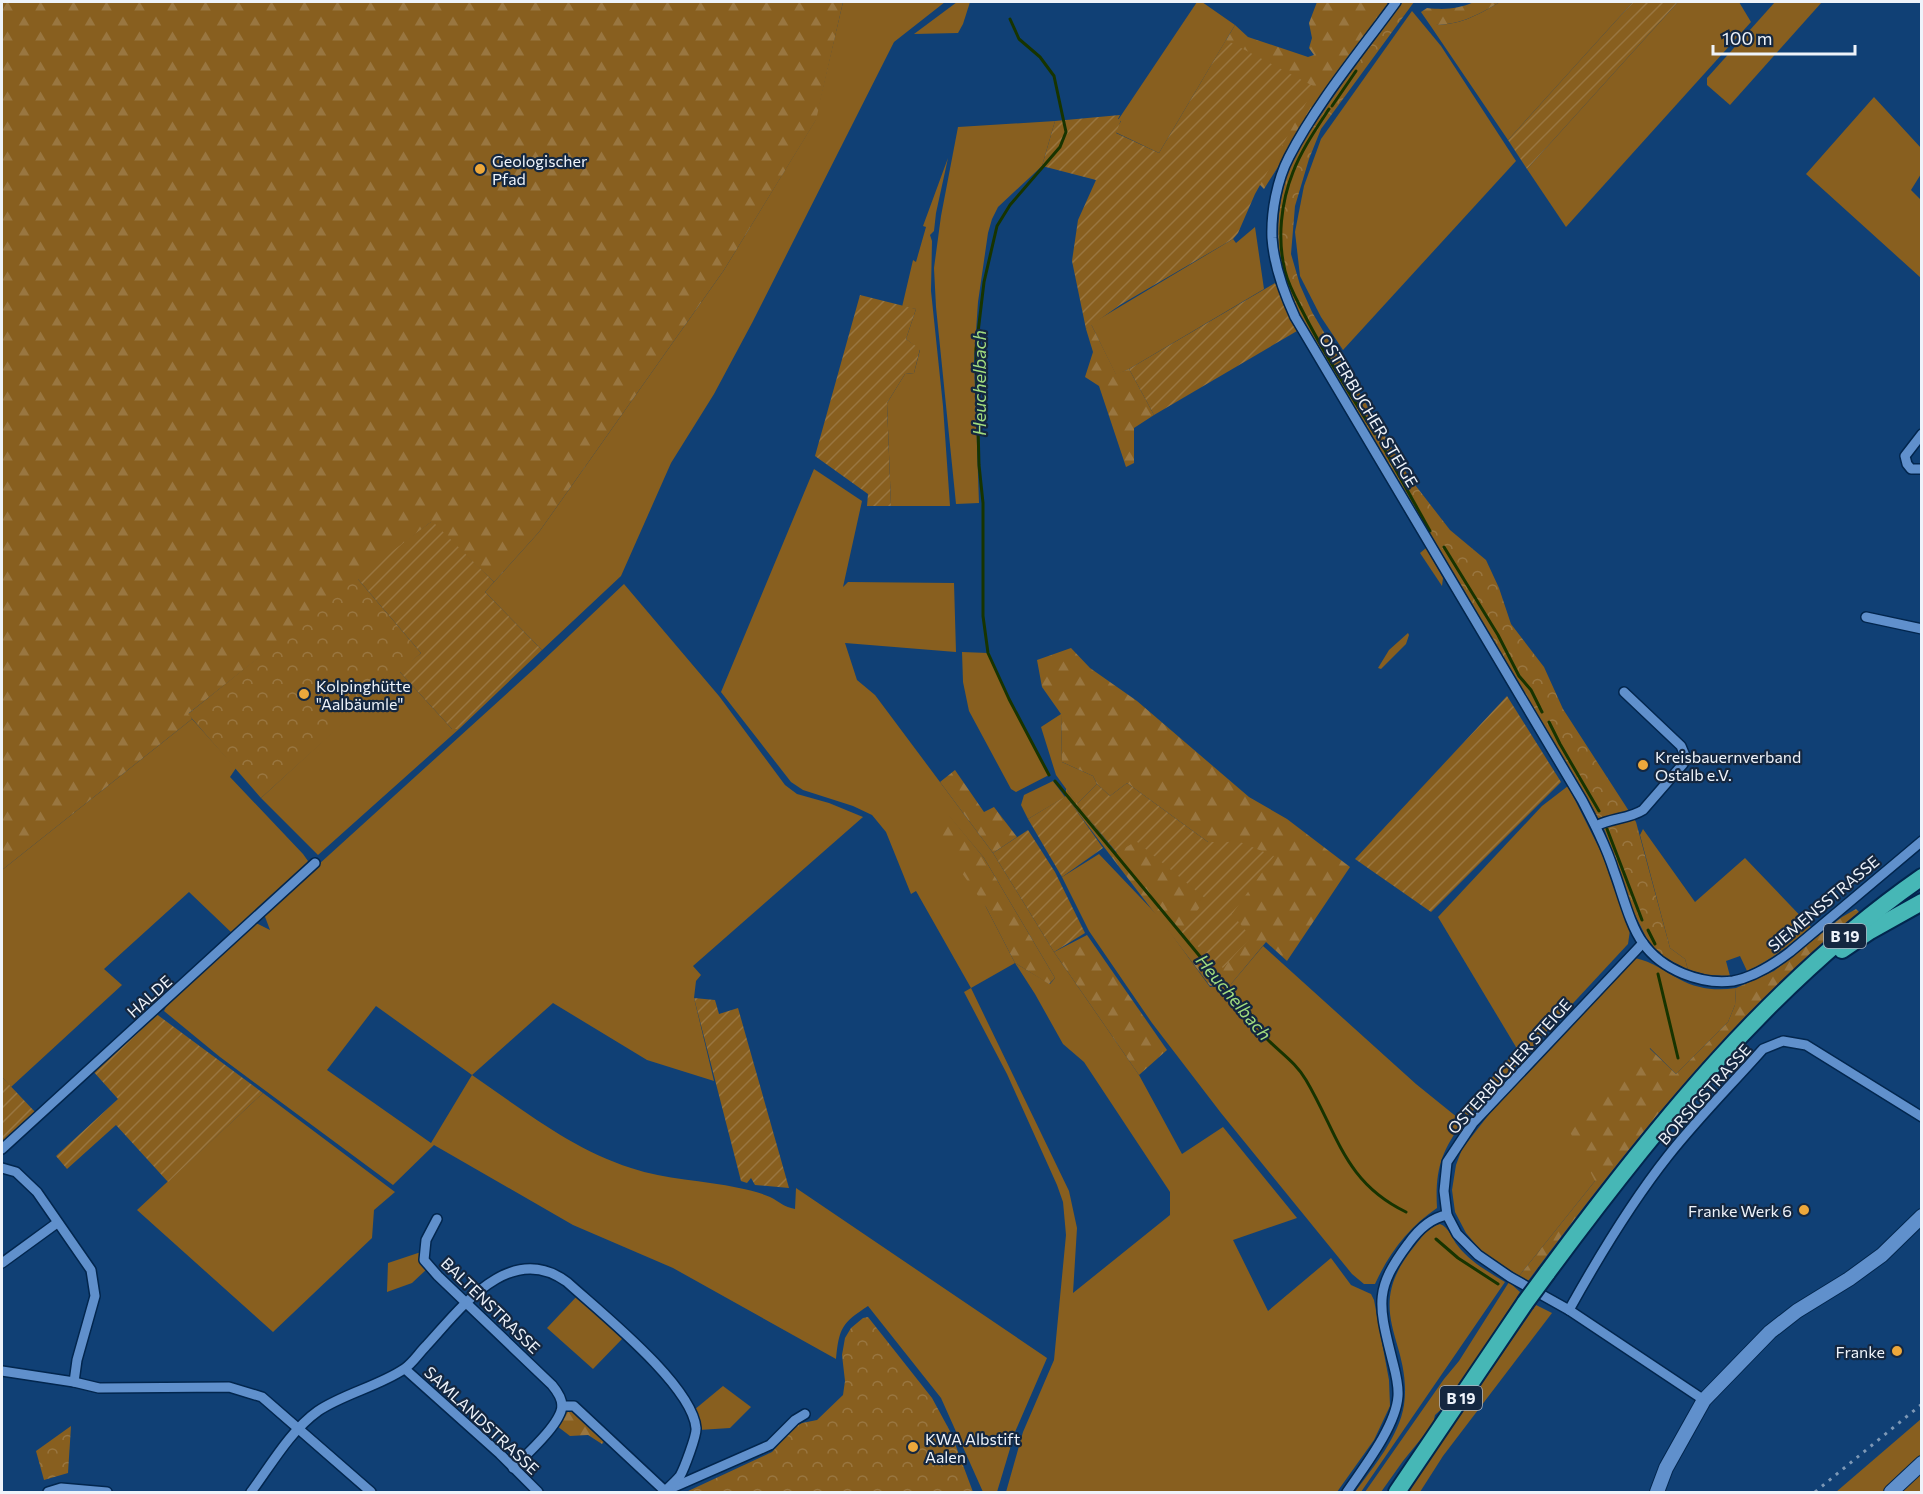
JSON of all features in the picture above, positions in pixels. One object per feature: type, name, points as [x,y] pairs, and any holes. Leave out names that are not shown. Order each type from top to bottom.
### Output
[{"type":"highway","name":"B 19","points":[[1397,1492],[1525,1303],[1611,1185],[1651,1137],[1731,1045],[1774,1001],[1875,910],[1922,878]]},
{"type":"highway","name":"B 19","points":[[1774,1001],[1870,931],[1922,902]]},
{"type":"street","name":"OSTERBUCHER STEIGE","points":[[1396,2],[1332,90],[1288,159],[1279,187],[1273,220],[1272,236],[1279,280],[1295,317],[1596,826],[1643,943],[1463,1136],[1447,1162],[1444,1191],[1447,1215],[1458,1234],[1478,1255],[1510,1277],[1569,1310],[1704,1400]]},
{"type":"street","points":[[1922,434],[1905,456],[1906,464],[1911,470],[1922,469]]},
{"type":"street","points":[[1866,617],[1922,629]]},
{"type":"street","points":[[1596,826],[1606,820],[1643,810],[1686,758],[1681,746],[1624,692]]},
{"type":"street","name":"SIEMENSSTRASSE","points":[[1643,943],[1659,960],[1677,971],[1697,978],[1732,981],[1749,976],[1772,966],[1790,952],[1922,841]]},
{"type":"street","name":"HALDE","points":[[2,1149],[315,863]]},
{"type":"street","name":"BORSIGSTRASSE","points":[[1569,1310],[1634,1201],[1670,1154],[1763,1049],[1783,1041],[1806,1045],[1922,1117]]},
{"type":"street","points":[[2,1168],[16,1172],[37,1192],[91,1269],[95,1296],[77,1360],[74,1382]]},
{"type":"street","points":[[1347,1492],[1377,1449],[1393,1414],[1398,1396],[1396,1377],[1382,1320],[1382,1294],[1386,1277],[1414,1235],[1437,1217],[1447,1215]]},
{"type":"street","points":[[1657,1492],[1666,1468],[1704,1400],[1770,1332],[1797,1311],[1849,1279],[1881,1255],[1922,1216]]},
{"type":"street","name":"BALTENSTRASSE","points":[[437,1220],[426,1240],[424,1260],[552,1385],[559,1395],[562,1406]]},
{"type":"street","points":[[2,1263],[57,1223]]},
{"type":"street","points":[[251,1492],[297,1429],[318,1411],[405,1369],[467,1302],[491,1280],[511,1272],[531,1269],[554,1272],[567,1282],[673,1383],[691,1409],[697,1430],[681,1474],[665,1492]]},
{"type":"street","name":"SAMLANDSTRASSE","points":[[405,1369],[538,1492]]},
{"type":"street","points":[[2,1371],[99,1388],[229,1387],[261,1397],[371,1492]]},
{"type":"street","points":[[513,1468],[558,1420],[562,1406],[574,1406],[665,1492]]},
{"type":"street","points":[[665,1492],[770,1444],[795,1420],[805,1414]]},
{"type":"street","points":[[1891,1492],[1922,1464]]},
{"type":"street","points":[[48,1492],[61,1488],[106,1492]]},
{"type":"green space","points":[[2,2],[843,2],[816,120],[724,270],[539,532],[494,582],[431,522],[189,713],[192,719],[2,870]]},
{"type":"green space","points":[[843,2],[945,2],[894,42],[752,323],[714,394],[671,463],[621,576],[542,650],[485,592],[539,532],[724,270],[815,121]]},
{"type":"green space","points":[[957,2],[970,2],[958,33],[914,34]]},
{"type":"green space","points":[[1197,2],[1202,2],[1235,25],[1159,153],[1115,132],[1121,121],[1118,120]]},
{"type":"green space","points":[[1317,2],[1386,2],[1388,4],[1321,98],[1264,189],[1186,109],[1235,25],[1248,37],[1308,57],[1314,55],[1309,48],[1312,38],[1309,23]]},
{"type":"green space","points":[[1402,2],[1414,2],[1321,129],[1309,159],[1295,206],[1291,254],[1300,285],[1312,312],[1409,477],[1450,530],[1486,560],[1499,588],[1511,624],[1544,667],[1563,709],[1636,822],[1670,948],[1685,959],[1688,970],[1662,956],[1649,943],[1634,913],[1605,831],[1590,803],[1315,341],[1284,280],[1278,235],[1280,203],[1293,159],[1336,93]]},
{"type":"green space","points":[[1474,2],[1500,2],[1474,16],[1450,24],[1430,25],[1421,12],[1427,8],[1451,8]]},
{"type":"green space","points":[[1500,2],[1633,2],[1508,140],[1430,25],[1450,24],[1467,19]]},
{"type":"green space","points":[[1633,2],[1678,2],[1527,169],[1508,140]]},
{"type":"green space","points":[[1678,2],[1739,2],[1751,22],[1566,227],[1527,169]]},
{"type":"green space","points":[[1775,2],[1822,2],[1730,105],[1707,85],[1707,78]]},
{"type":"green space","points":[[1412,11],[1441,46],[1516,161],[1343,350],[1321,317],[1300,276],[1295,232],[1304,186],[1321,139]]},
{"type":"green space","points":[[1226,40],[1315,87],[1255,194],[1238,233],[1233,239],[1120,305],[1086,329],[1072,261],[1078,220],[1096,180],[1042,166],[1055,121],[1120,115],[1118,119],[1121,120],[1116,133],[1159,153]]},
{"type":"green space","points":[[1874,97],[1921,148],[1921,174],[1911,190],[1921,200],[1921,278],[1806,174]]},
{"type":"green space","points":[[1055,121],[1042,166],[998,207],[988,233],[978,302],[974,361],[979,503],[956,504],[934,268],[941,216],[958,127]]},
{"type":"green space","points":[[948,158],[934,231],[930,235],[932,241],[931,291],[943,406],[950,506],[891,506],[887,403],[905,374],[914,373],[920,350],[906,339],[916,309],[902,307],[913,260],[916,262],[926,227],[923,226]]},
{"type":"green space","points":[[1255,227],[1264,289],[1116,375],[1091,324],[1233,239],[1236,243]]},
{"type":"green space","points":[[1275,283],[1297,331],[1154,415],[1129,369]]},
{"type":"green space","points":[[860,295],[916,309],[906,339],[920,349],[914,373],[905,374],[887,403],[891,506],[867,506],[868,494],[815,456]]},
{"type":"green space","points":[[1091,324],[1116,374],[1129,369],[1154,415],[1134,428],[1134,463],[1126,467],[1099,386],[1085,377],[1093,352],[1086,329]]},
{"type":"green space","points":[[814,469],[862,501],[843,587],[848,582],[954,583],[956,652],[845,643],[857,680],[875,695],[993,853],[1054,952],[1139,1075],[1182,1154],[1223,1127],[1297,1218],[1233,1240],[1268,1311],[1331,1258],[1351,1285],[1371,1294],[1389,1380],[1390,1406],[1374,1440],[1337,1492],[1006,1492],[1023,1432],[1054,1360],[1066,1235],[1063,1202],[1057,1185],[1007,1074],[964,992],[971,988],[916,891],[911,894],[886,832],[872,815],[853,806],[803,790],[791,782],[721,692]],"holes":[[[948,815],[984,858],[1055,978],[1050,984],[1015,963],[986,907]],[[1015,963],[1063,1044],[1084,1062],[1170,1192],[1170,1215],[1073,1293],[1077,1228],[1069,1191],[971,988]]]},
{"type":"green space","points":[[432,521],[494,582],[485,592],[542,650],[459,729],[452,729],[399,671],[421,653],[357,578]]},
{"type":"green space","points":[[1426,548],[1443,578],[1442,586],[1420,553]]},
{"type":"green space","points":[[357,578],[421,653],[261,798],[188,714]]},
{"type":"green space","points":[[624,584],[719,696],[785,785],[797,794],[829,803],[863,817],[693,966],[701,975],[696,981],[694,998],[714,1081],[647,1060],[553,1003],[472,1075],[568,1139],[609,1160],[631,1168],[751,1191],[795,1209],[796,1188],[1047,1358],[1015,1432],[997,1492],[983,1492],[941,1398],[868,1306],[852,1317],[843,1327],[836,1359],[673,1268],[573,1225],[434,1145],[393,1185],[220,1057],[164,1011],[252,925],[256,923],[270,930],[264,914]],"holes":[[[376,1006],[472,1075],[431,1143],[327,1070]]]},
{"type":"green space","points":[[1408,633],[1406,644],[1381,669],[1378,668],[1389,650]]},
{"type":"green space","points":[[1071,648],[1090,668],[1137,701],[1249,797],[1287,819],[1350,867],[1287,961],[1266,942],[1231,984],[1210,986],[1066,796],[1066,789],[1116,853],[1136,840],[1207,899],[1232,914],[1240,842],[1208,842],[1127,783],[1110,796],[1097,784],[1093,776],[1062,762],[1061,714],[1042,687],[1037,660]]},
{"type":"green space","points":[[962,652],[988,653],[1049,775],[1016,792],[1011,789],[969,711],[963,682]]},
{"type":"green space","points":[[399,671],[452,729],[459,729],[318,855],[261,798]]},
{"type":"green space","points":[[1507,696],[1561,782],[1431,912],[1355,859]]},
{"type":"green space","points":[[1061,714],[1062,762],[1093,776],[1097,784],[1077,804],[1056,775],[1041,727]]},
{"type":"green space","points":[[192,719],[236,768],[230,777],[308,861],[304,869],[233,934],[189,892],[104,969],[122,985],[11,1087],[2,1077],[2,870]]},
{"type":"green space","points":[[955,770],[984,812],[994,807],[1017,837],[993,853],[940,782]]},
{"type":"green space","points":[[1053,781],[1065,797],[1028,819],[1021,805],[1024,795]]},
{"type":"green space","points":[[1127,783],[1208,842],[1240,842],[1274,856],[1232,914],[1251,937],[1223,968],[1181,932],[1206,899],[1136,841],[1117,853],[1077,804],[1097,784],[1110,796]]},
{"type":"green space","points":[[1568,786],[1602,854],[1630,930],[1628,944],[1524,1056],[1519,1052],[1438,917],[1542,806]]},
{"type":"green space","points":[[1066,796],[1103,848],[1062,877],[1028,819]]},
{"type":"green space","points":[[948,814],[984,858],[1055,978],[1049,984],[1015,963],[986,907],[940,842],[939,826]]},
{"type":"green space","points":[[1643,829],[1695,902],[1745,858],[1811,927],[1780,952],[1747,971],[1740,956],[1726,961],[1730,976],[1708,975],[1688,970],[1685,959],[1670,948],[1640,835]]},
{"type":"green space","points":[[1028,830],[1055,872],[1085,933],[1054,952],[993,853]]},
{"type":"green space","points":[[1099,854],[1159,917],[1210,987],[1231,984],[1263,946],[1416,1084],[1463,1122],[1449,1142],[1441,1162],[1437,1183],[1437,1208],[1417,1224],[1401,1242],[1375,1284],[1364,1284],[1352,1274],[1221,1113],[1152,1023],[1089,931],[1062,877]]},
{"type":"green space","points":[[1856,909],[1860,913],[1760,1003],[1687,1080],[1606,1179],[1528,1281],[1519,1276],[1595,1181],[1570,1132],[1649,1048],[1676,1074],[1728,1022],[1735,1005],[1736,988],[1774,971],[1842,917]]},
{"type":"green space","points":[[1087,935],[1167,1050],[1139,1075],[1054,952]]},
{"type":"green space","points":[[1635,958],[1653,964],[1693,985],[1714,989],[1736,988],[1735,1005],[1728,1022],[1676,1074],[1650,1048],[1595,1181],[1519,1276],[1481,1251],[1466,1233],[1455,1212],[1452,1190],[1456,1165],[1462,1149],[1490,1113]]},
{"type":"green space","points":[[694,998],[715,1000],[719,1014],[738,1008],[789,1188],[755,1185],[751,1178],[747,1183],[741,1181]]},
{"type":"green space","points":[[155,1013],[263,1093],[168,1182],[116,1125],[67,1169],[56,1156],[118,1099],[92,1070]]},
{"type":"green space","points":[[1513,1054],[1519,1063],[1468,1116],[1462,1111]]},
{"type":"green space","points":[[2,1077],[36,1113],[2,1145]]},
{"type":"green space","points":[[263,1093],[395,1192],[374,1210],[372,1238],[273,1332],[137,1210]]},
{"type":"green space","points":[[1440,1224],[1446,1228],[1468,1257],[1505,1282],[1361,1492],[1355,1492],[1391,1440],[1404,1405],[1405,1383],[1392,1327],[1391,1291],[1398,1271],[1421,1237]]},
{"type":"green space","points":[[421,1252],[428,1268],[412,1283],[387,1292],[388,1263]]},
{"type":"green space","points":[[1509,1282],[1520,1292],[1447,1404],[1435,1415],[1433,1424],[1381,1492],[1365,1492],[1459,1361]]},
{"type":"green space","points":[[578,1295],[623,1338],[593,1369],[547,1328]]},
{"type":"green space","points":[[1536,1305],[1552,1313],[1443,1456],[1420,1492],[1407,1492]]},
{"type":"green space","points":[[868,1317],[932,1398],[951,1433],[973,1492],[686,1492],[772,1452],[797,1424],[817,1420],[843,1395],[845,1381],[842,1355],[845,1338],[851,1328],[863,1318]]},
{"type":"green space","points":[[723,1386],[751,1407],[730,1428],[699,1430],[694,1410]]},
{"type":"green space","points":[[573,1408],[607,1438],[602,1444],[588,1435],[570,1436],[557,1426],[562,1420],[564,1410]]},
{"type":"green space","points":[[1921,1419],[1921,1492],[1836,1492]]},
{"type":"green space","points":[[71,1426],[68,1473],[44,1480],[36,1451]]},
{"type":"waterway","name":"Heuchelbach","points":[[1010,19],[1019,39],[1040,57],[1054,76],[1066,132],[1060,147],[1010,205],[997,226],[984,282],[976,349],[979,465],[983,503],[983,616],[988,653],[1049,775]]},
{"type":"waterway","points":[[1332,106],[1356,71]]},
{"type":"waterway","points":[[1329,109],[1293,172],[1283,208],[1281,246],[1285,271],[1294,294],[1330,361],[1375,434]]},
{"type":"waterway","points":[[1381,443],[1430,531]]},
{"type":"waterway","points":[[1444,547],[1542,712]]},
{"type":"waterway","points":[[1549,722],[1599,811]]},
{"type":"waterway","name":"Heuchelbach","points":[[1055,781],[1231,994],[1247,1010],[1268,1040],[1302,1074],[1335,1138],[1356,1171],[1385,1200],[1406,1212]]},
{"type":"waterway","points":[[1607,829],[1642,920]]},
{"type":"waterway","points":[[1648,930],[1655,944]]},
{"type":"waterway","points":[[1658,974],[1678,1058]]},
{"type":"waterway","name":"Heuchelbach","points":[[1436,1239],[1458,1258],[1498,1284]]},
{"type":"railway","points":[[1815,1492],[1922,1404]]},
{"type":"place","name":"Geologischer Pfad","points":[[480,169]]},
{"type":"place","name":"Kolpinghütte \"Aalbäumle\"","points":[[304,694]]},
{"type":"place","name":"Kreisbauernverband Ostalb e.V.","points":[[1643,765]]},
{"type":"place","name":"Franke Werk 6","points":[[1804,1210]]},
{"type":"place","name":"Franke","points":[[1897,1351]]},
{"type":"place","name":"KWA Albstift Aalen","points":[[913,1447]]}]
